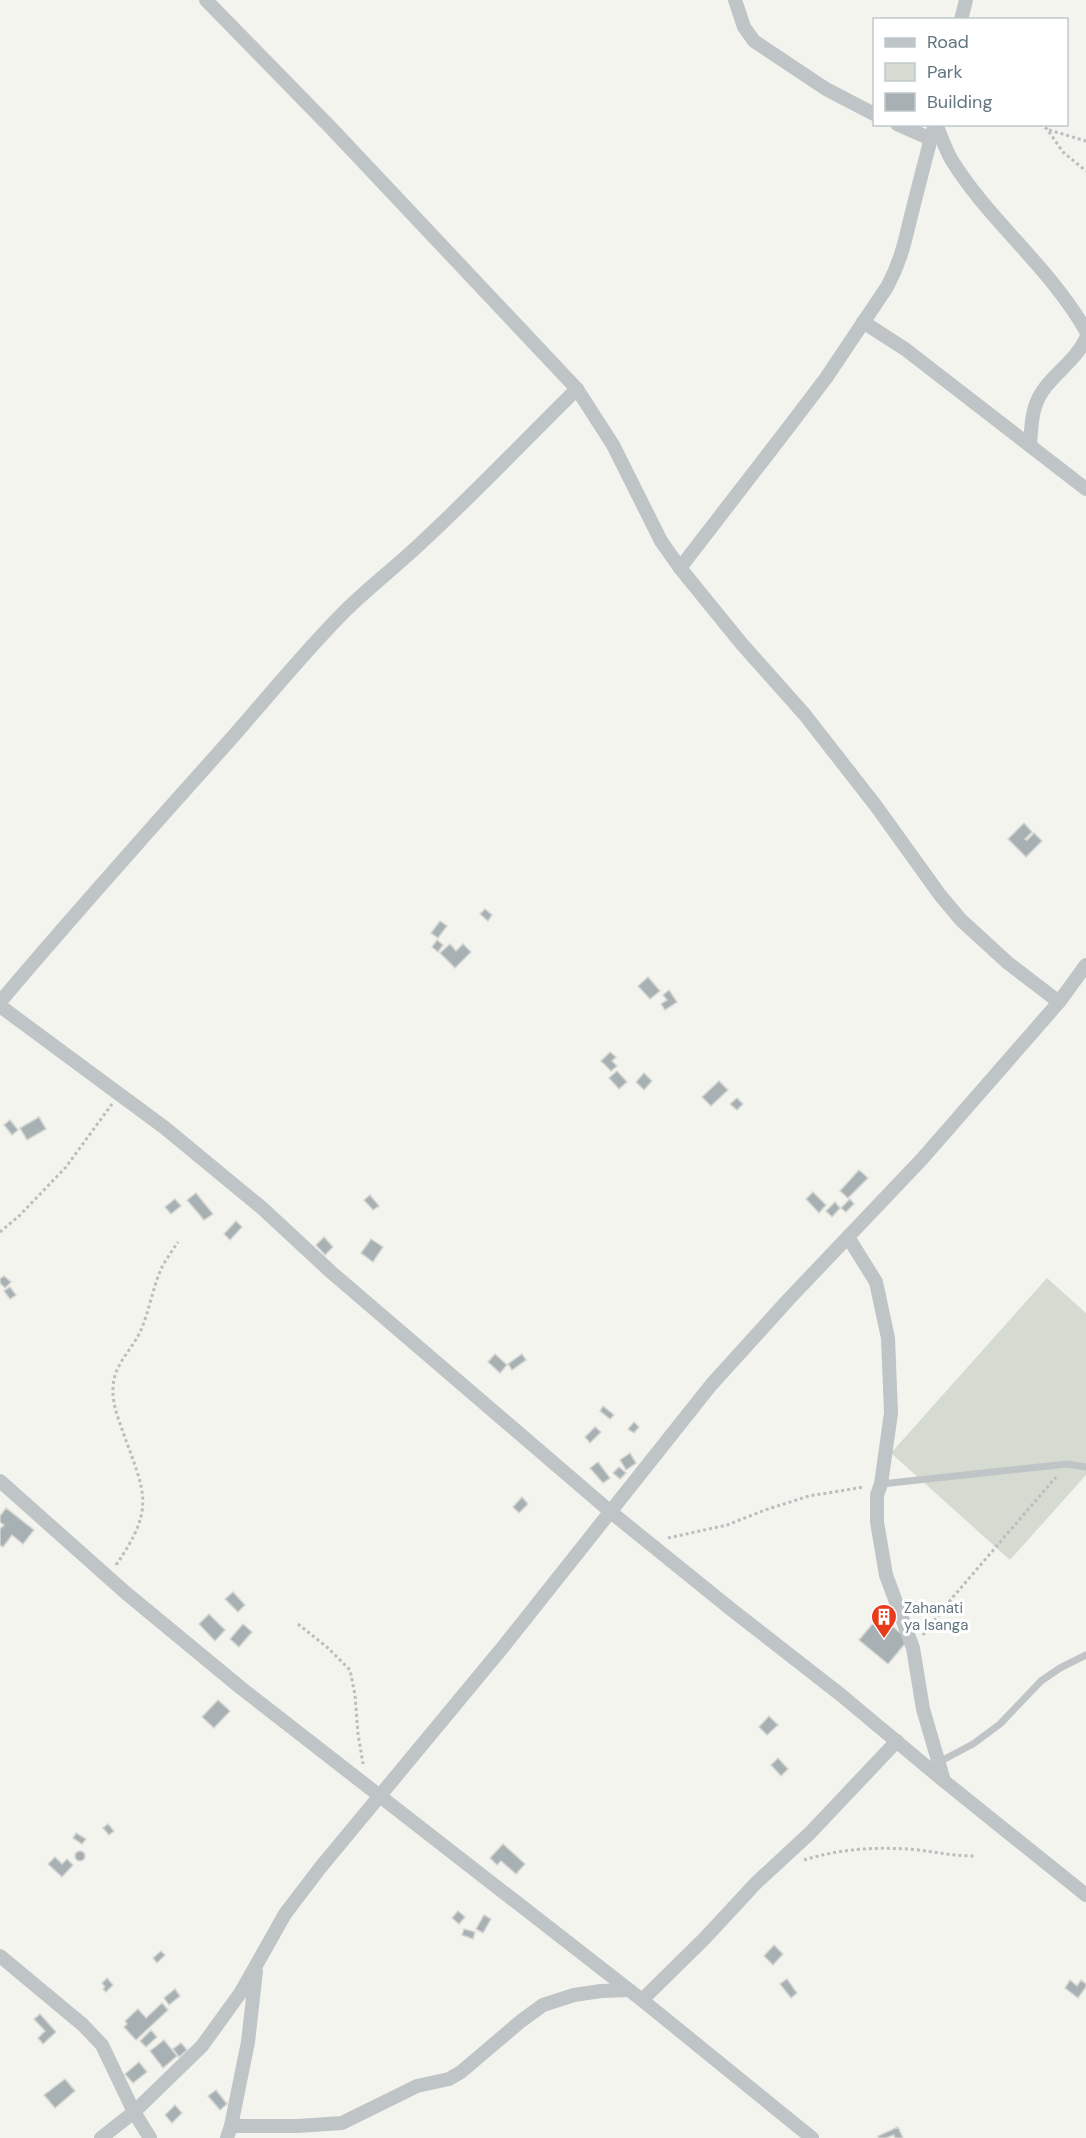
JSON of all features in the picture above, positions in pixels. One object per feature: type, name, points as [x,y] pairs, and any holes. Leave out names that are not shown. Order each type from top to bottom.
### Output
[{"type":"street","points":[[206,0],[332,129],[577,389],[614,445],[661,541],[680,568],[741,643],[805,714],[961,920],[1008,963],[1059,1002]]},
{"type":"street","points":[[735,0],[744,27],[754,41],[826,88],[873,113]]},
{"type":"street","points":[[962,18],[966,0]]},
{"type":"street","points":[[902,126],[931,139]]},
{"type":"street","points":[[680,568],[788,428],[887,287],[901,259],[935,126]]},
{"type":"street","points":[[937,126],[951,158],[1075,312],[1086,331]]},
{"type":"street","points":[[863,322],[905,349],[1086,489]]},
{"type":"street","points":[[1030,445],[1035,407],[1040,396],[1070,362],[1086,338]]},
{"type":"street","points":[[577,389],[421,543],[347,609],[88,898],[0,1004],[165,1128],[262,1208],[339,1279],[648,1543],[841,1695],[1086,1895]]},
{"type":"street","points":[[101,2138],[134,2112],[202,2046],[256,1966],[285,1914],[320,1868],[612,1513],[663,1444],[711,1385],[788,1300],[930,1151],[1059,1002],[1086,965]]},
{"type":"street","points":[[848,1237],[876,1282],[888,1338],[891,1413],[881,1484],[877,1495],[877,1522],[886,1575],[914,1651],[923,1709],[944,1781]]},
{"type":"street","points":[[0,1481],[240,1688],[642,2000],[812,2138]]},
{"type":"street","points":[[642,2000],[705,1938],[756,1883],[810,1833],[897,1741]]},
{"type":"street","points":[[0,1956],[83,2025],[102,2045],[134,2112],[150,2138]]},
{"type":"street","points":[[256,1966],[248,2042],[229,2132],[342,2123],[417,2086],[449,2079],[461,2072],[543,2005],[574,1995],[629,1990]]},
{"type":"lane","points":[[881,1484],[1067,1464],[1086,1467]]},
{"type":"lane","points":[[939,1762],[973,1744],[1000,1724],[1041,1681],[1086,1655]]},
{"type":"path","points":[[1043,126],[1086,141]]},
{"type":"path","points":[[1047,129],[1063,152],[1086,171]]},
{"type":"path","points":[[0,1232],[19,1216],[66,1167],[120,1093]]},
{"type":"path","points":[[108,1576],[132,1542],[140,1523],[143,1499],[138,1473],[115,1406],[113,1386],[115,1373],[139,1333],[163,1266],[178,1242]]},
{"type":"path","points":[[914,1651],[927,1628],[1067,1464]]},
{"type":"path","points":[[648,1543],[727,1525],[809,1496],[881,1484]]},
{"type":"path","points":[[298,1624],[328,1648],[350,1670],[355,1695],[358,1734],[368,1787]]},
{"type":"path","points":[[801,1860],[822,1854],[864,1848],[910,1849],[951,1856],[974,1856]]},
{"type":"green space","points":[[1047,1278],[1086,1313],[1086,1475],[1010,1560],[891,1453]]},
{"type":"building","points":[[1024,823],[1032,832],[1025,839],[1027,840],[1034,833],[1042,841],[1026,857],[1008,839]]},
{"type":"building","points":[[485,909],[492,915],[488,921],[480,914]]},
{"type":"building","points":[[440,921],[447,926],[438,938],[431,933]]},
{"type":"building","points":[[437,940],[443,945],[438,952],[432,947]]},
{"type":"building","points":[[450,944],[456,951],[463,944],[471,952],[455,968],[440,953]]},
{"type":"building","points":[[648,977],[660,991],[650,999],[638,986]]},
{"type":"building","points":[[669,990],[677,1002],[665,1010],[661,1004],[667,1000],[663,995]]},
{"type":"building","points":[[610,1052],[616,1057],[612,1061],[617,1066],[611,1071],[601,1061]]},
{"type":"building","points":[[617,1071],[627,1082],[619,1089],[609,1078]]},
{"type":"building","points":[[644,1073],[652,1081],[644,1090],[636,1082]]},
{"type":"building","points":[[719,1081],[728,1090],[711,1106],[702,1097]]},
{"type":"building","points":[[737,1098],[743,1104],[737,1110],[730,1104]]},
{"type":"building","points":[[39,1117],[46,1129],[27,1140],[20,1128]]},
{"type":"building","points":[[10,1120],[18,1130],[12,1135],[4,1125]]},
{"type":"building","points":[[859,1170],[868,1178],[848,1198],[840,1191]]},
{"type":"building","points":[[813,1192],[826,1205],[819,1213],[806,1199]]},
{"type":"building","points":[[196,1193],[213,1214],[204,1220],[187,1200]]},
{"type":"building","points":[[370,1195],[379,1206],[373,1210],[364,1200]]},
{"type":"building","points":[[175,1199],[181,1206],[171,1214],[165,1207]]},
{"type":"building","points":[[850,1199],[854,1204],[846,1212],[841,1208]]},
{"type":"building","points":[[835,1202],[840,1208],[832,1217],[826,1211]]},
{"type":"building","points":[[236,1221],[242,1227],[230,1240],[224,1234]]},
{"type":"building","points":[[324,1237],[333,1247],[325,1255],[316,1245]]},
{"type":"building","points":[[371,1239],[383,1247],[373,1262],[361,1253]]},
{"type":"building","points":[[4,1276],[11,1282],[5,1288],[0,1283],[0,1279]]},
{"type":"building","points":[[10,1287],[16,1295],[10,1299],[4,1291]]},
{"type":"building","points":[[495,1354],[507,1365],[500,1373],[488,1362]]},
{"type":"building","points":[[522,1354],[526,1360],[512,1370],[508,1364]]},
{"type":"building","points":[[603,1406],[614,1415],[610,1419],[600,1411]]},
{"type":"building","points":[[634,1422],[639,1427],[634,1433],[628,1429]]},
{"type":"building","points":[[595,1427],[601,1432],[590,1443],[585,1437]]},
{"type":"building","points":[[630,1453],[636,1463],[626,1470],[620,1460]]},
{"type":"building","points":[[598,1462],[610,1478],[603,1483],[590,1468]]},
{"type":"building","points":[[619,1467],[626,1473],[620,1479],[613,1473]]},
{"type":"building","points":[[522,1497],[528,1504],[519,1513],[513,1507]]},
{"type":"building","points":[[6,1508],[34,1530],[23,1544],[12,1535],[3,1547],[0,1545],[0,1529],[4,1525],[0,1522],[0,1516]]},
{"type":"building","points":[[233,1592],[245,1605],[238,1612],[225,1599]]},
{"type":"building","points":[[209,1614],[225,1630],[215,1641],[199,1624]]},
{"type":"building","name":"Zahanati ya Isanga","points":[[880,1615],[908,1640],[888,1664],[859,1640]]},
{"type":"building","points":[[243,1624],[252,1632],[239,1647],[230,1639]]},
{"type":"building","points":[[218,1700],[230,1711],[214,1728],[202,1717]]},
{"type":"building","points":[[769,1716],[778,1725],[767,1735],[759,1727]]},
{"type":"building","points":[[778,1758],[788,1769],[781,1776],[771,1765]]},
{"type":"building","points":[[108,1824],[114,1831],[109,1835],[103,1828]]},
{"type":"building","points":[[76,1833],[86,1839],[82,1844],[73,1838]]},
{"type":"building","points":[[503,1844],[525,1864],[516,1874],[501,1861],[497,1865],[490,1858]]},
{"type":"building","points":[[80,1851],[84,1852],[84,1860],[80,1861],[76,1860],[75,1856],[76,1852]]},
{"type":"building","points":[[55,1857],[62,1864],[67,1859],[73,1865],[62,1877],[48,1864]]},
{"type":"building","points":[[458,1911],[465,1917],[459,1924],[452,1918]]},
{"type":"building","points":[[484,1915],[491,1919],[483,1933],[476,1929]]},
{"type":"building","points":[[464,1929],[475,1932],[473,1939],[462,1935]]},
{"type":"building","points":[[774,1945],[783,1954],[773,1965],[764,1956]]},
{"type":"building","points":[[161,1951],[165,1955],[157,1963],[153,1958]]},
{"type":"building","points":[[107,1978],[113,1985],[106,1992],[102,1983]]},
{"type":"building","points":[[787,1979],[797,1993],[791,1998],[780,1984]]},
{"type":"building","points":[[1070,1980],[1077,1986],[1081,1980],[1086,1984],[1078,1998],[1065,1988]]},
{"type":"building","points":[[175,1989],[180,1996],[169,2005],[164,1998]]},
{"type":"building","points":[[162,2003],[168,2010],[136,2040],[124,2027],[127,2024],[125,2021],[138,2009],[146,2018]]},
{"type":"building","points":[[40,2014],[56,2032],[43,2044],[38,2038],[45,2031],[34,2019]]},
{"type":"building","points":[[151,2030],[157,2037],[146,2047],[140,2041]]},
{"type":"building","points":[[164,2040],[177,2056],[163,2068],[150,2051]]},
{"type":"building","points":[[181,2043],[187,2050],[179,2057],[173,2049]]},
{"type":"building","points":[[139,2062],[147,2072],[133,2083],[125,2074]]},
{"type":"building","points":[[65,2079],[75,2091],[55,2108],[44,2095]]},
{"type":"building","points":[[216,2090],[227,2104],[220,2110],[208,2096]]},
{"type":"building","points":[[175,2105],[182,2113],[172,2123],[165,2115]]},
{"type":"building","points":[[898,2127],[903,2138],[895,2138],[894,2135],[879,2138],[878,2136]]},
{"type":"place","name":"Zahanati ya Isanga","points":[[884,1640]]}]
